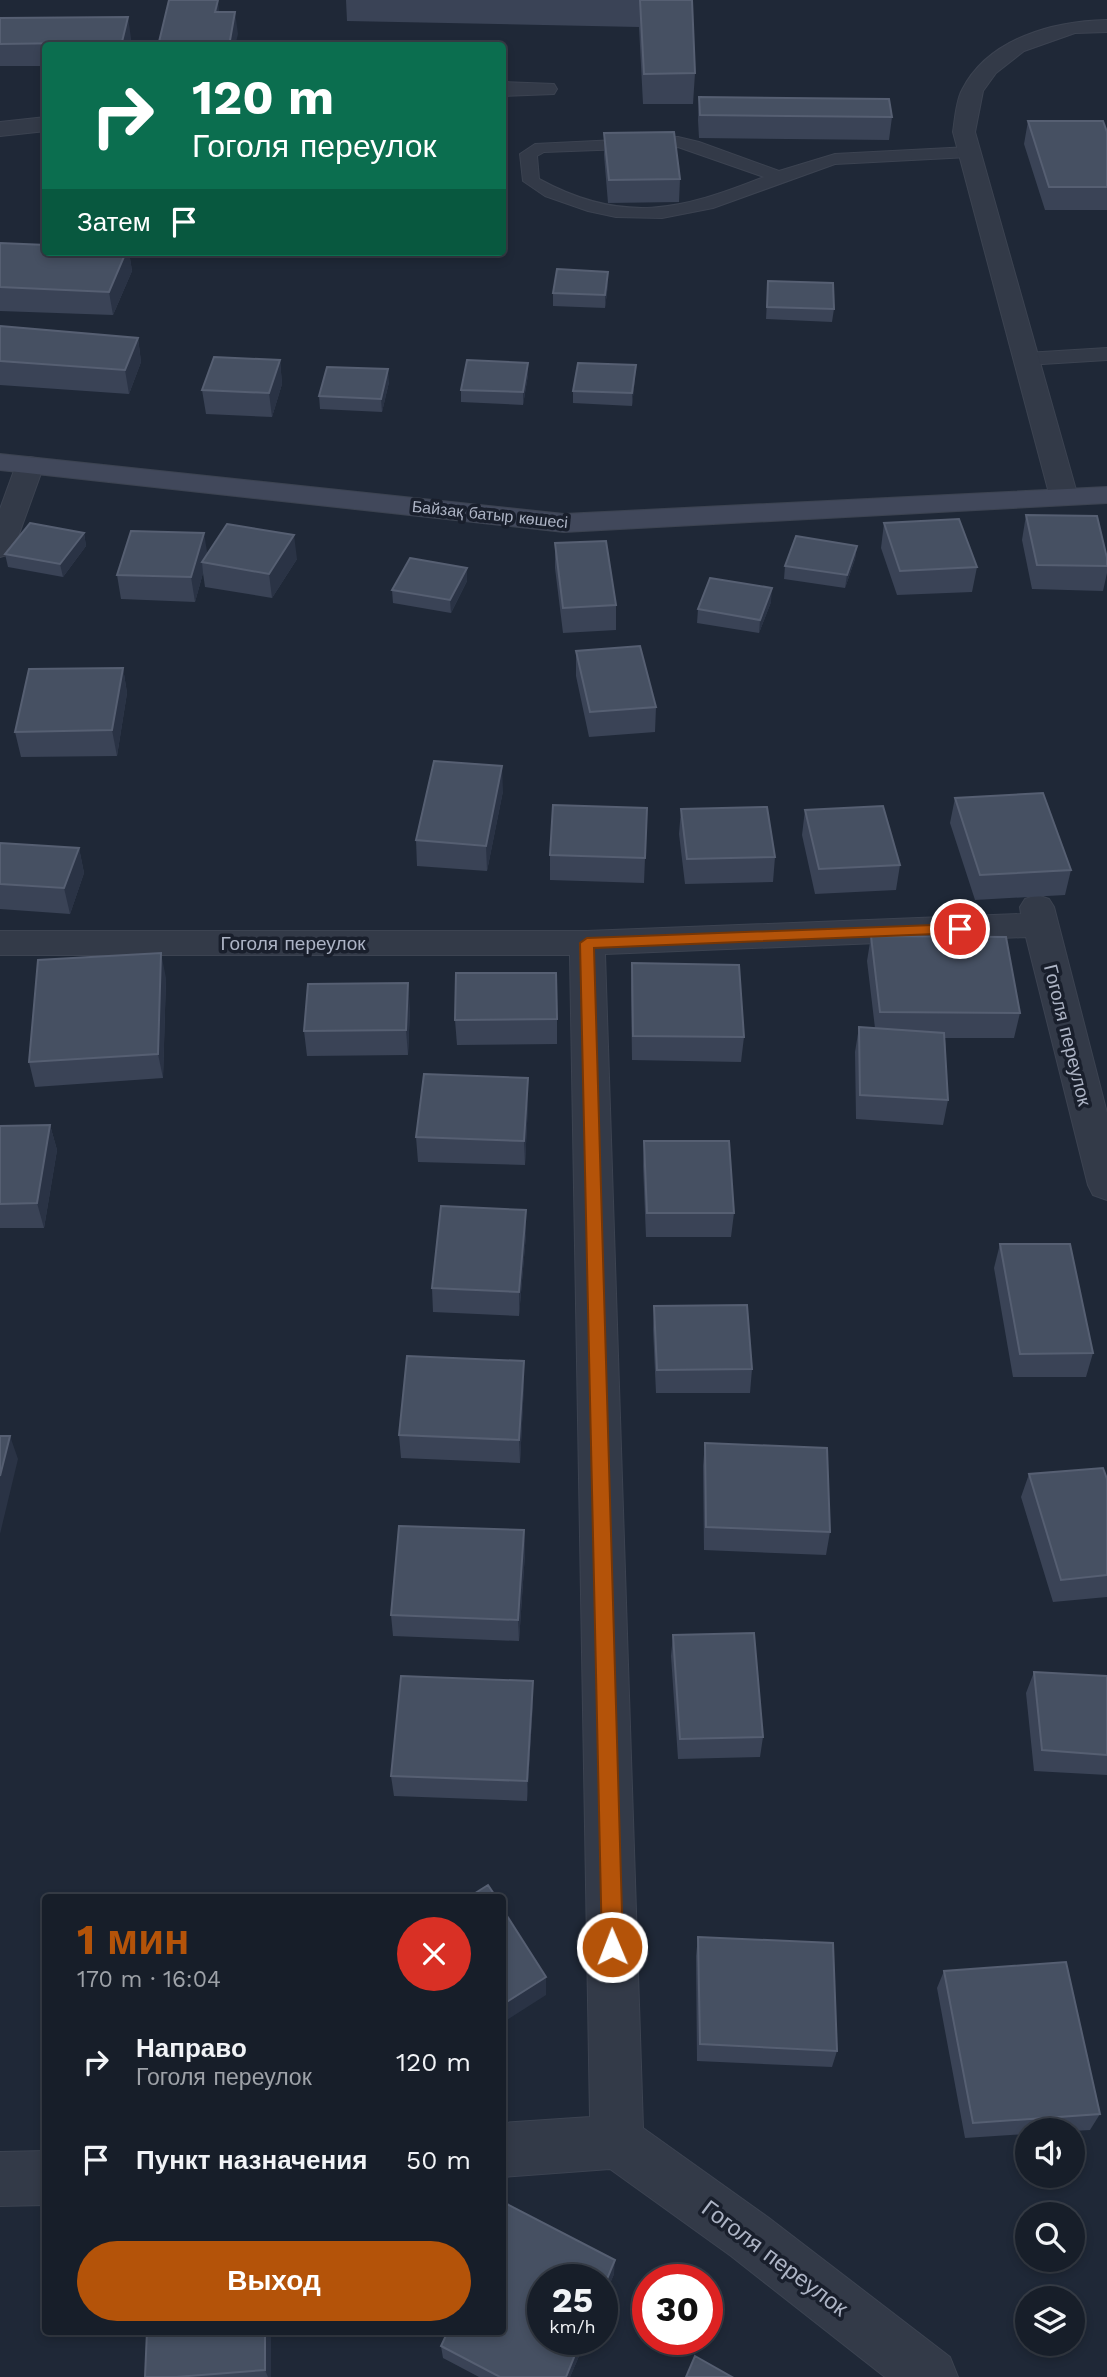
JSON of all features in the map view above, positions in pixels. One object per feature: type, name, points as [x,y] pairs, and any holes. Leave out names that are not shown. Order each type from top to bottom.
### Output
[{"type":"main road","name":"Байзақ батыр көшесі","points":[[0,462],[564,523],[1107,495]]},
{"type":"street","points":[[1064,497],[964,132],[972,91],[988,68],[1017,47],[1072,27],[1107,26]]},
{"type":"street","points":[[506,89],[546,89]]},
{"type":"street","points":[[0,129],[42,124]]},
{"type":"street","points":[[0,548],[30,465]]},
{"type":"street","name":"Гоголя переулок","points":[[0,943],[587,943],[1039,916],[1107,1185]]},
{"type":"street","points":[[506,2150],[617,2143],[587,943]]},
{"type":"street","name":"Гоголя переулок","points":[[617,2143],[750,2237],[930,2377]]},
{"type":"street","points":[[0,2179],[42,2178]]},
{"type":"lane","points":[[781,177],[678,142],[541,148],[528,154],[531,181],[540,187],[560,198],[632,214],[682,212],[835,159],[970,152]]},
{"type":"lane","points":[[1026,359],[1107,354]]},
{"type":"building","points":[[169,0],[218,0],[215,12],[235,12],[230,42],[159,42]]},
{"type":"building","points":[[640,0],[692,0],[695,73],[644,74]]},
{"type":"building","points":[[128,17],[122,42],[0,44],[0,18]]},
{"type":"building","points":[[699,97],[889,99],[892,117],[700,115]]},
{"type":"building","points":[[1028,121],[1103,121],[1107,132],[1107,187],[1049,187]]},
{"type":"building","points":[[674,132],[680,179],[609,180],[604,133]]},
{"type":"building","points":[[0,243],[42,245],[42,256],[124,256],[109,292],[0,287]]},
{"type":"building","points":[[557,269],[608,272],[605,295],[553,293]]},
{"type":"building","points":[[768,281],[833,283],[834,309],[767,307]]},
{"type":"building","points":[[0,326],[138,338],[125,370],[0,361]]},
{"type":"building","points":[[214,357],[280,360],[269,393],[202,390]]},
{"type":"building","points":[[467,360],[528,363],[523,392],[461,390]]},
{"type":"building","points":[[578,363],[636,365],[632,393],[573,391]]},
{"type":"building","points":[[327,367],[388,369],[381,399],[319,396]]},
{"type":"building","points":[[1026,515],[1097,516],[1107,566],[1037,565]]},
{"type":"building","points":[[959,519],[977,567],[900,571],[884,523]]},
{"type":"building","points":[[30,523],[84,533],[60,564],[5,554]]},
{"type":"building","points":[[227,524],[294,535],[269,574],[202,562]]},
{"type":"building","points":[[131,531],[204,533],[191,577],[117,575]]},
{"type":"building","points":[[796,536],[857,546],[847,575],[785,566]]},
{"type":"building","points":[[606,541],[616,605],[563,608],[555,543]]},
{"type":"building","points":[[410,558],[467,568],[450,600],[392,590]]},
{"type":"building","points":[[710,578],[772,588],[760,620],[698,609]]},
{"type":"building","points":[[640,646],[656,707],[590,712],[576,651]]},
{"type":"building","points":[[123,668],[112,730],[15,732],[29,669]]},
{"type":"building","points":[[434,761],[502,766],[486,846],[416,840]]},
{"type":"building","points":[[1043,793],[1071,870],[980,875],[955,798]]},
{"type":"building","points":[[553,805],[647,808],[645,858],[550,855]]},
{"type":"building","points":[[883,806],[900,865],[819,869],[805,810]]},
{"type":"building","points":[[767,807],[775,857],[687,859],[681,809]]},
{"type":"building","points":[[0,843],[79,848],[64,888],[0,884]]},
{"type":"building","points":[[871,936],[1006,937],[1020,1013],[880,1012]]},
{"type":"building","points":[[161,953],[158,1054],[29,1062],[38,960]]},
{"type":"building","points":[[632,963],[739,965],[744,1037],[633,1036]]},
{"type":"building","points":[[456,973],[556,973],[557,1019],[455,1020]]},
{"type":"building","points":[[408,983],[406,1030],[304,1031],[308,984]]},
{"type":"building","points":[[859,1027],[944,1033],[948,1100],[860,1095]]},
{"type":"building","points":[[424,1074],[528,1078],[524,1141],[416,1137]]},
{"type":"building","points":[[50,1125],[37,1203],[0,1204],[0,1126]]},
{"type":"building","points":[[644,1141],[729,1141],[734,1213],[647,1213]]},
{"type":"building","points":[[441,1206],[526,1210],[519,1292],[432,1288]]},
{"type":"building","points":[[1000,1244],[1070,1244],[1093,1353],[1020,1354]]},
{"type":"building","points":[[747,1305],[752,1369],[657,1370],[654,1306]]},
{"type":"building","points":[[407,1356],[524,1361],[519,1440],[399,1435]]},
{"type":"building","points":[[0,1436],[10,1436],[0,1476]]},
{"type":"building","points":[[705,1443],[827,1448],[830,1532],[706,1527]]},
{"type":"building","points":[[1103,1468],[1107,1479],[1107,1575],[1061,1580],[1029,1474]]},
{"type":"building","points":[[399,1526],[524,1530],[518,1620],[391,1615]]},
{"type":"building","points":[[754,1633],[763,1737],[680,1739],[673,1635]]},
{"type":"building","points":[[1034,1672],[1107,1676],[1107,1755],[1042,1750]]},
{"type":"building","points":[[401,1676],[533,1681],[527,1781],[391,1776]]},
{"type":"building","points":[[488,1885],[494,1894],[474,1894]]},
{"type":"building","points":[[506,1914],[546,1977],[506,2002]]},
{"type":"building","points":[[698,1937],[833,1943],[837,2051],[700,2044]]},
{"type":"building","points":[[1066,1962],[1100,2114],[973,2123],[944,1971]]},
{"type":"building","points":[[507,2204],[615,2260],[613,2264],[527,2264],[527,2355],[575,2355],[566,2377],[500,2377],[441,2346],[446,2335],[506,2335]]},
{"type":"building","points":[[147,2335],[265,2335],[265,2370],[145,2377]]},
{"type":"building","points":[[695,2356],[732,2377],[686,2377]]},
{"type":"route","points":[[612,1947],[587,943],[960,929]]}]
